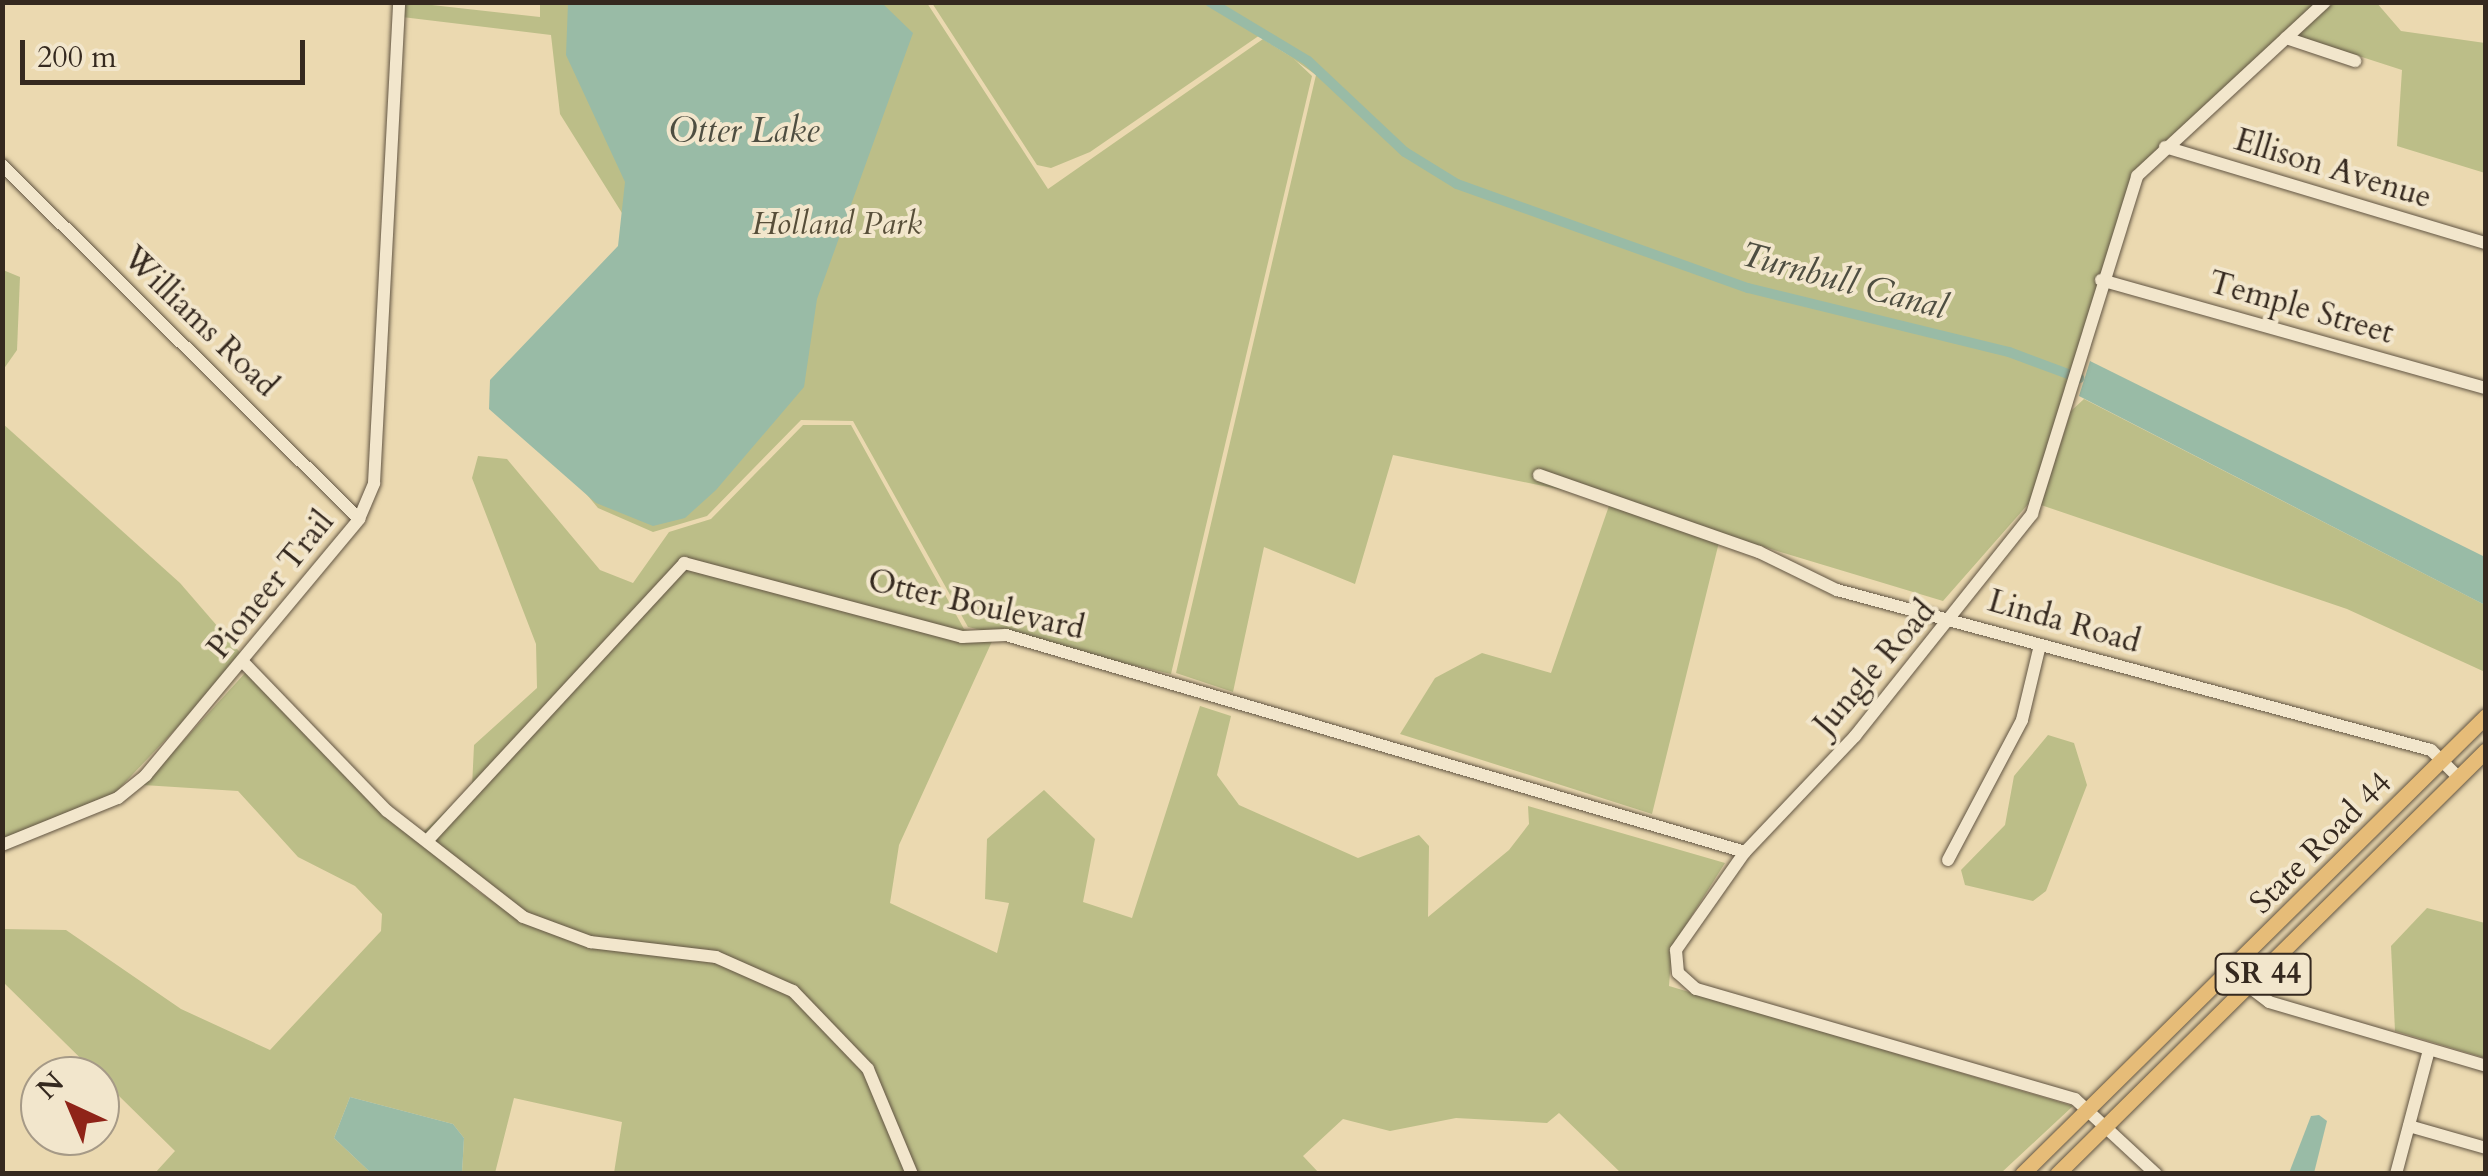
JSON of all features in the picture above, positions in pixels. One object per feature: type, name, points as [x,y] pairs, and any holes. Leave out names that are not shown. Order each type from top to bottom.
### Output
[{"type":"main road","name":"State Road 44","points":[[2022,1174],[2231,973],[2486,716]]},
{"type":"main road","name":"State Road 44","points":[[2057,1174],[2248,990],[2486,750]]},
{"type":"street","name":"Pioneer Trail","points":[[2,845],[118,798],[246,664],[359,519],[374,484],[399,2]]},
{"type":"street","name":"Jungle Road","points":[[2156,1174],[2091,1109],[1686,983],[1676,950],[1745,852],[1953,620],[2032,514],[2126,195],[2165,147],[2324,2]]},
{"type":"street","points":[[2286,38],[2355,61]]},
{"type":"street","name":"Ellison Avenue","points":[[2165,147],[2486,243]]},
{"type":"street","name":"Williams Road","points":[[2,165],[359,519]]},
{"type":"street","name":"Temple Street","points":[[2102,280],[2486,388]]},
{"type":"street","name":"Linda Road","points":[[1539,476],[1759,552],[1837,590],[2444,759]]},
{"type":"street","name":"Otter Boulevard","points":[[427,841],[686,563],[962,636],[1006,635],[1745,852]]},
{"type":"street","points":[[1948,860],[2022,720],[2040,646]]},
{"type":"street","points":[[246,664],[427,841],[546,928],[716,956],[793,991],[868,1069],[912,1174]]},
{"type":"street","points":[[2444,759],[2458,777]]},
{"type":"street","points":[[2231,973],[2248,990],[2486,1066]]},
{"type":"street","points":[[2396,1174],[2429,1050]]},
{"type":"street","points":[[2409,1126],[2486,1148]]},
{"type":"green space","name":"Holland Park","points":[[405,2],[540,17],[540,3],[927,3],[1048,189],[1263,39],[1293,58],[1312,76],[1171,674],[968,627],[853,421],[801,420],[707,516],[653,532],[598,508],[503,394],[642,245],[560,114],[551,35],[402,17]]},
{"type":"green space","points":[[2376,2],[2401,31],[2485,43],[2485,173],[2397,146],[2402,70],[2297,36],[2333,3]]},
{"type":"green space","points":[[932,3],[2316,3],[2133,172],[2030,502],[1943,601],[1721,534],[1652,814],[1400,734],[1435,678],[1482,653],[1551,673],[1611,500],[1393,455],[1355,584],[1264,547],[1233,692],[1176,673],[1316,75],[1260,35],[1090,152],[1051,168],[1037,165]]},
{"type":"green space","points":[[3,270],[20,277],[17,350],[3,370]]},
{"type":"green space","points":[[2084,399],[2485,605],[2485,672],[2347,609],[2041,505],[2071,411]]},
{"type":"green space","points":[[2,423],[180,583],[244,657],[115,793],[3,839]]},
{"type":"green space","points":[[803,425],[851,425],[964,629],[994,637],[899,845],[890,903],[997,953],[1009,903],[985,899],[987,839],[1044,790],[1095,839],[1083,902],[1132,918],[1200,706],[1231,716],[1217,775],[1239,805],[1358,858],[1419,835],[1429,846],[1428,917],[1509,850],[1529,824],[1528,806],[1725,863],[1672,947],[1669,986],[2073,1106],[2001,1173],[1621,1173],[1559,1113],[1547,1123],[1456,1118],[1390,1131],[1343,1119],[1303,1156],[1319,1173],[918,1173],[873,1067],[795,987],[717,951],[591,937],[525,912],[423,832],[472,787],[474,745],[537,688],[536,644],[472,478],[478,456],[507,459],[600,570],[633,583],[669,532],[711,519]]},
{"type":"green space","points":[[246,672],[475,889],[521,921],[590,947],[716,962],[791,995],[864,1071],[906,1173],[614,1173],[622,1122],[514,1098],[495,1173],[462,1173],[464,1138],[453,1124],[350,1097],[334,1138],[371,1173],[155,1173],[175,1151],[120,1097],[120,1056],[78,1056],[3,982],[2,929],[66,930],[181,1009],[270,1050],[381,931],[382,914],[355,886],[298,857],[238,791],[143,785]]},
{"type":"green space","points":[[2048,735],[2074,743],[2087,785],[2046,891],[2033,901],[1965,885],[1961,870],[2005,825],[2014,776]]},
{"type":"green space","points":[[2427,908],[2485,923],[2485,1058],[2395,1031],[2391,946]]},
{"type":"water","name":"Otter Lake","points":[[568,3],[882,3],[913,33],[817,299],[804,387],[716,490],[685,518],[653,526],[596,503],[489,409],[490,380],[618,246],[625,182],[566,55]]},
{"type":"water","points":[[2090,361],[2485,557],[2485,605],[2079,396]]},
{"type":"water","points":[[350,1097],[453,1124],[464,1138],[462,1173],[371,1173],[334,1138]]},
{"type":"water","points":[[2319,1115],[2327,1121],[2314,1173],[2289,1173],[2311,1116]]},
{"type":"waterway","name":"Turnbull Canal","points":[[1210,2],[1308,61],[1405,152],[1457,184],[1748,288],[2009,352],[2079,378]]}]
